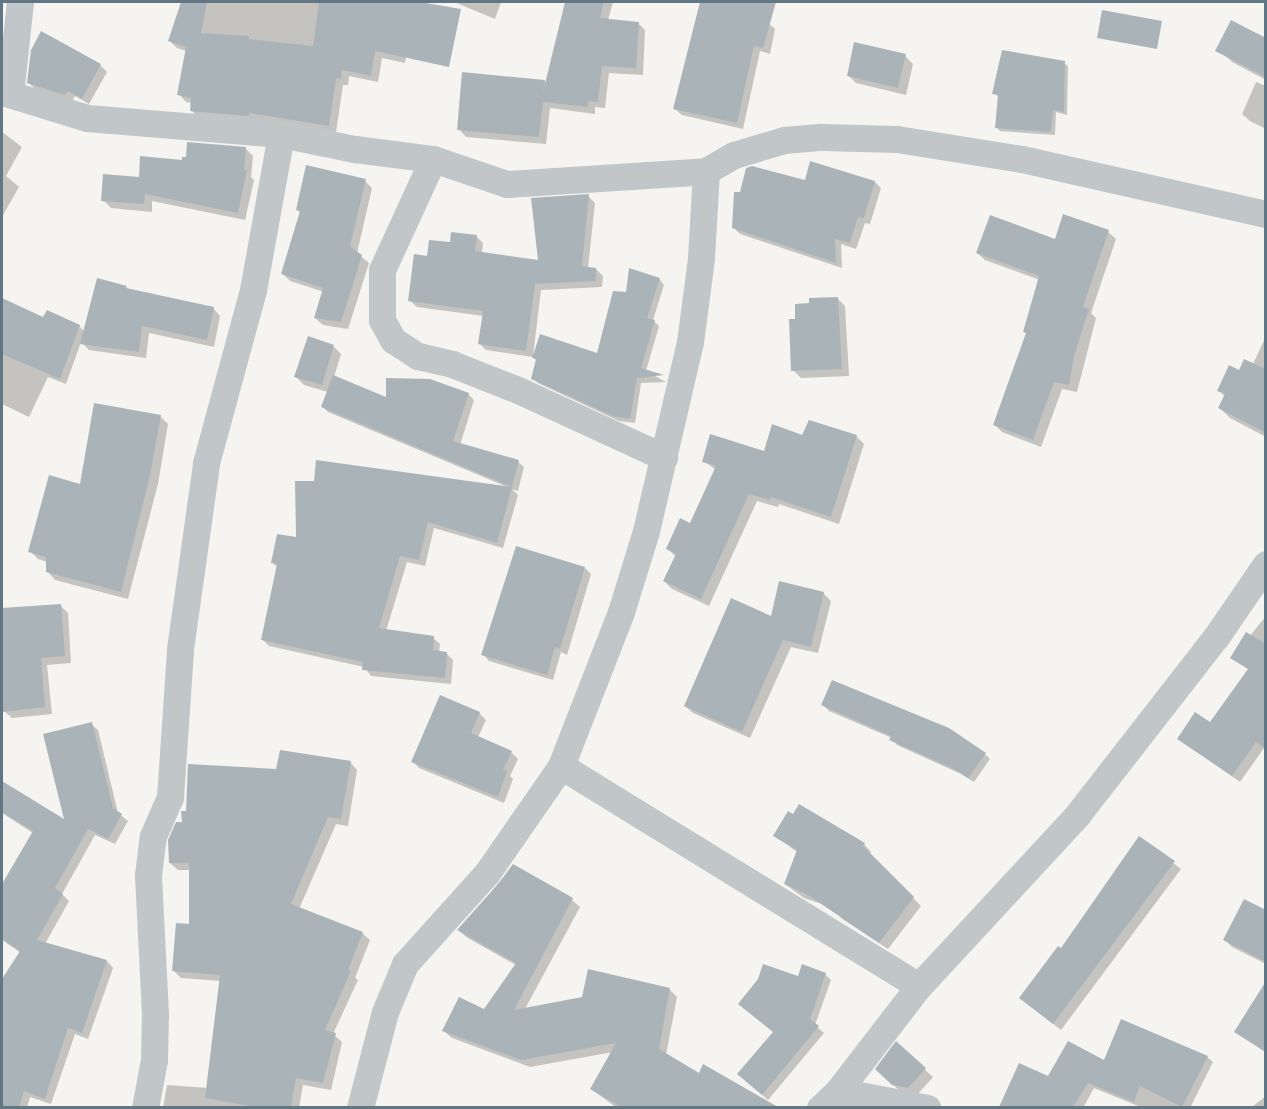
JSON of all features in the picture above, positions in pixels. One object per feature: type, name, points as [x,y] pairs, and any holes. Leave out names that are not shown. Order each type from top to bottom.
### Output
[{"type":"street","points":[[20,2],[6,93],[87,118],[153,126],[281,134],[355,149],[433,159],[507,184],[706,171],[734,155],[784,140],[822,137],[897,139],[1022,159],[1266,214]]},
{"type":"street","points":[[145,1107],[154,1060],[155,1014],[148,875],[153,836],[170,797],[180,649],[206,463],[253,290],[281,134]]},
{"type":"street","points":[[433,159],[382,270],[382,320],[393,340],[418,356],[452,364],[518,390],[664,457]]},
{"type":"street","points":[[360,1107],[385,1012],[405,964],[487,873],[561,766],[621,612],[664,457],[690,342],[701,258],[706,171]]},
{"type":"street","points":[[829,1099],[919,986],[1078,814],[1216,637],[1266,564]]},
{"type":"street","points":[[561,766],[919,986]]},
{"type":"street","points":[[829,1099],[927,1107]]},
{"type":"building","points":[[181,2],[207,2],[201,33],[249,36],[249,39],[313,46],[319,2],[420,2],[461,9],[449,67],[375,51],[371,76],[342,70],[341,79],[336,78],[329,126],[249,113],[249,116],[190,111],[191,98],[177,95],[186,47],[168,41]]},
{"type":"building","points":[[565,2],[604,2],[600,18],[639,22],[636,68],[602,66],[598,102],[588,101],[588,107],[543,102],[539,137],[457,130],[462,72],[545,80],[543,92]]},
{"type":"building","points":[[700,2],[776,2],[763,48],[754,46],[737,123],[673,109]]},
{"type":"building","points":[[1102,10],[1162,21],[1157,49],[1097,38]]},
{"type":"building","points":[[1231,20],[1266,38],[1266,77],[1215,51]]},
{"type":"building","points":[[41,31],[101,64],[82,99],[68,91],[65,95],[27,83],[31,50]]},
{"type":"building","points":[[854,42],[906,54],[898,88],[847,76]]},
{"type":"building","points":[[1002,50],[1065,61],[1064,112],[1053,110],[1051,132],[995,128],[998,95],[992,94]]},
{"type":"building","points":[[187,142],[246,147],[244,170],[247,170],[238,213],[145,194],[144,204],[101,201],[103,174],[139,177],[140,156],[182,160],[182,157],[186,157]]},
{"type":"building","points":[[810,161],[875,181],[864,218],[858,217],[850,243],[835,239],[836,263],[732,228],[734,192],[740,192],[746,168],[752,166],[805,180]]},
{"type":"building","points":[[306,165],[366,179],[350,246],[362,255],[341,322],[314,318],[323,288],[281,274],[300,211],[296,210]]},
{"type":"building","points":[[589,194],[582,266],[596,268],[596,281],[535,284],[526,351],[478,344],[483,311],[408,301],[414,254],[427,256],[429,240],[450,242],[451,232],[477,235],[475,251],[538,260],[531,198]]},
{"type":"building","points":[[1063,214],[1109,230],[1083,307],[1089,309],[1074,356],[1069,385],[1054,382],[1033,440],[993,425],[1026,333],[1023,332],[1039,276],[976,253],[990,215],[1055,239]]},
{"type":"building","points":[[629,268],[660,278],[647,318],[655,320],[641,368],[664,375],[637,378],[630,419],[613,416],[531,379],[536,359],[532,358],[540,334],[597,353],[613,291],[626,292]]},
{"type":"building","points":[[97,278],[127,286],[126,288],[214,307],[207,340],[142,326],[139,352],[80,344]]},
{"type":"building","points":[[838,297],[842,369],[791,371],[789,319],[795,319],[795,304],[809,303],[809,298]]},
{"type":"building","points":[[2,298],[43,317],[47,310],[80,325],[60,379],[2,354]]},
{"type":"building","points":[[308,336],[334,345],[322,385],[294,377]]},
{"type":"building","points":[[1244,359],[1266,369],[1266,433],[1218,408],[1225,394],[1217,391],[1229,365],[1239,370]]},
{"type":"building","points":[[333,375],[386,397],[386,378],[430,379],[469,393],[453,441],[519,460],[512,487],[321,407]]},
{"type":"building","points":[[94,403],[161,415],[150,475],[121,592],[46,572],[46,557],[28,552],[49,475],[80,484]]},
{"type":"building","points":[[809,420],[857,435],[831,517],[771,497],[770,500],[749,494],[701,599],[663,581],[676,554],[666,549],[680,518],[690,523],[716,466],[702,462],[710,434],[764,451],[772,424],[802,435]]},
{"type":"building","points":[[316,460],[512,487],[497,543],[428,522],[419,560],[400,556],[379,628],[434,636],[433,650],[447,652],[445,678],[362,670],[363,662],[261,640],[277,564],[271,563],[277,534],[296,537],[295,481],[314,481]]},
{"type":"building","points":[[516,546],[585,567],[560,649],[555,647],[547,675],[481,655]]},
{"type":"building","points":[[779,581],[824,592],[811,647],[783,640],[742,732],[684,706],[731,598],[771,616]]},
{"type":"building","points":[[61,604],[65,656],[41,658],[45,707],[2,712],[2,608]]},
{"type":"building","points":[[1246,632],[1266,644],[1266,749],[1256,742],[1232,776],[1177,739],[1195,712],[1210,722],[1248,669],[1230,658]]},
{"type":"building","points":[[832,680],[949,728],[986,753],[968,778],[954,769],[889,740],[891,736],[821,705]]},
{"type":"building","points":[[440,695],[480,712],[471,733],[512,751],[503,770],[507,771],[498,797],[411,762]]},
{"type":"building","points":[[92,722],[113,808],[122,814],[108,839],[88,829],[55,888],[63,894],[37,940],[107,960],[82,1033],[68,1028],[45,1099],[24,1091],[19,1107],[2,1107],[2,979],[20,951],[2,939],[2,884],[33,831],[2,812],[2,781],[64,819],[43,734]]},
{"type":"building","points":[[280,750],[351,761],[341,819],[328,817],[291,904],[363,932],[348,970],[351,971],[325,1030],[336,1033],[323,1083],[296,1078],[291,1107],[255,1107],[205,1098],[220,975],[172,971],[176,923],[189,924],[189,863],[169,863],[168,840],[176,822],[182,822],[181,811],[186,811],[188,764],[276,769]]},
{"type":"building","points":[[799,804],[865,843],[863,846],[914,897],[879,943],[808,895],[784,884],[797,850],[773,836],[788,811],[793,814]]},
{"type":"building","points":[[1139,836],[1175,861],[1053,1024],[1019,998],[1058,946],[1061,948]]},
{"type":"building","points":[[513,864],[573,898],[514,1010],[582,997],[588,969],[670,988],[659,1049],[699,1073],[703,1064],[778,1107],[621,1107],[590,1089],[616,1043],[521,1060],[442,1031],[459,997],[484,1009],[516,963],[457,930]]},
{"type":"building","points":[[1244,899],[1266,910],[1266,962],[1223,940]]},
{"type":"building","points":[[763,964],[798,976],[802,964],[826,973],[810,1019],[819,1026],[762,1095],[737,1074],[773,1032],[738,1004],[758,979]]},
{"type":"building","points":[[1266,981],[1266,1052],[1234,1032]]},
{"type":"building","points":[[1121,1019],[1208,1056],[1182,1107],[1140,1086],[1134,1102],[1088,1083],[1073,1107],[999,1107],[1019,1063],[1048,1076],[1068,1041],[1104,1060]]},
{"type":"building","points":[[896,1041],[926,1068],[908,1088],[892,1085],[875,1069]]}]
